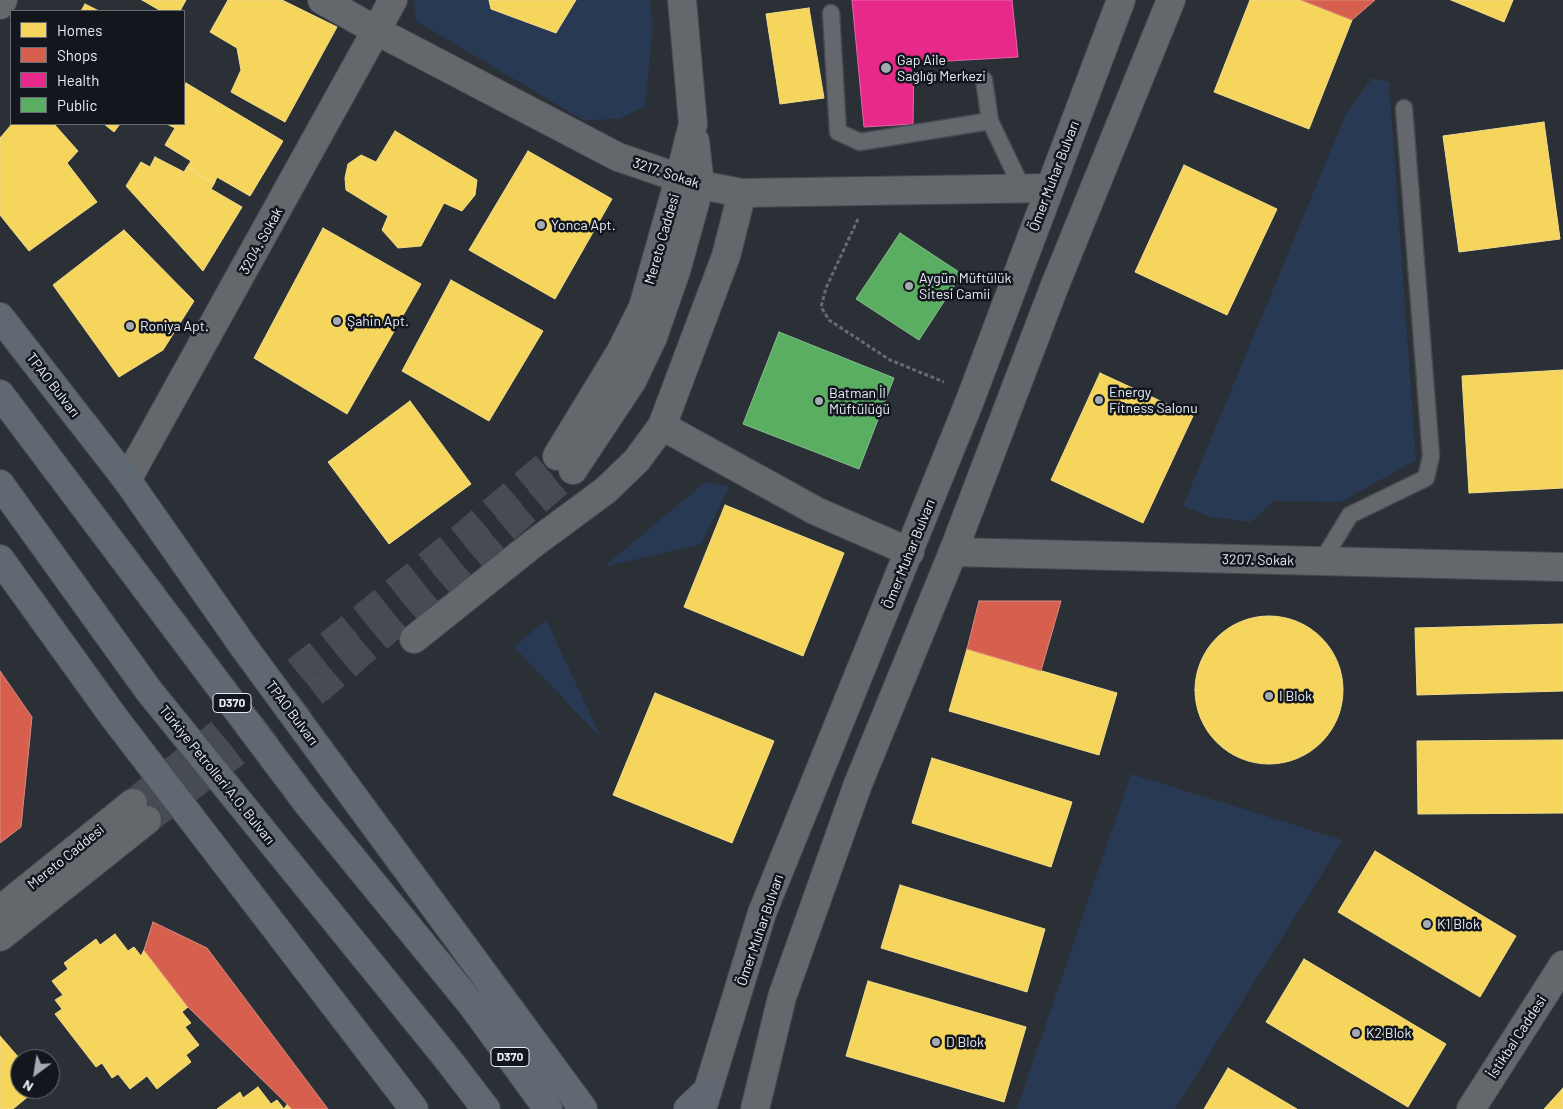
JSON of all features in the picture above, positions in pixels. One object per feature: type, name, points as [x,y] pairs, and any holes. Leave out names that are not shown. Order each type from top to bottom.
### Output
[{"type":"highway","name":"TPAO Bulvarı","points":[[0,317],[127,480],[249,654],[553,1065],[583,1109]]},
{"type":"highway","name":"D370","points":[[0,394],[308,804],[472,1005],[548,1109]]},
{"type":"highway","name":"Türkiye Petrolleri A.O. Bulvarı","points":[[0,484],[149,691],[486,1109]]},
{"type":"highway","points":[[0,559],[113,716],[414,1109]]},
{"type":"highway","points":[[553,1065],[606,1109]]},
{"type":"highway","points":[[688,1109],[705,1100]]},
{"type":"street","points":[[0,5],[3,0]]},
{"type":"street","name":"3217. Sokak","points":[[322,0],[377,31],[618,157],[690,182],[742,193],[1050,188]]},
{"type":"street","name":"3204. Sokak","points":[[127,480],[393,0]]},
{"type":"street","points":[[565,463],[632,381],[653,337],[676,271],[690,182],[693,124],[682,0]]},
{"type":"street","name":"Ömer Muhar Bulvarı","points":[[705,1100],[762,913],[910,552],[1121,0]]},
{"type":"street","points":[[755,1109],[785,988],[858,784],[953,552],[1056,285],[1171,0]]},
{"type":"street","points":[[414,639],[606,490],[637,460],[662,426],[726,256],[742,193]]},
{"type":"street","points":[[662,426],[816,511],[910,552]]},
{"type":"street","name":"3207. Sokak","points":[[953,552],[1563,567]]},
{"type":"street","name":"Mereto Caddesi","points":[[0,910],[140,811],[0,938]]},
{"type":"street","name":"İstikbal Caddesi","points":[[1471,1109],[1563,964]]},
{"type":"lane","points":[[831,13],[838,132],[860,142],[990,121]]},
{"type":"lane","points":[[984,80],[990,121],[1022,188]]},
{"type":"lane","points":[[1322,561],[1350,515],[1426,478],[1431,456],[1404,108]]},
{"type":"path","points":[[869,190],[848,244],[826,288],[821,307],[829,320],[890,360],[944,382]]},
{"type":"shaded area","points":[[414,0],[650,0],[653,24],[645,106],[619,119],[583,120],[416,21]]},
{"type":"shaded area","points":[[1372,78],[1389,82],[1416,460],[1341,502],[1274,501],[1251,522],[1211,517],[1183,506],[1346,114]]},
{"type":"shaded area","points":[[705,482],[729,487],[701,544],[604,567]]},
{"type":"shaded area","points":[[546,620],[602,739],[514,647]]},
{"type":"shaded area","points":[[1131,774],[1343,840],[1175,1109],[1017,1109]]},
{"type":"building: Homes","points":[[142,0],[186,0],[181,10],[159,10]]},
{"type":"building: Homes","points":[[228,0],[282,0],[337,27],[285,122],[231,92],[241,70],[237,48],[210,32]]},
{"type":"building: Homes","points":[[489,0],[576,0],[556,33],[491,9]]},
{"type":"building: Homes","points":[[1250,0],[1301,0],[1352,20],[1309,129],[1214,92]]},
{"type":"building: Homes","points":[[1451,0],[1513,0],[1504,22]]},
{"type":"building: Homes","points":[[85,4],[97,10],[82,10]]},
{"type":"building: Homes","points":[[809,8],[824,98],[780,104],[766,14]]},
{"type":"building: Homes","points":[[186,83],[283,141],[250,196],[217,177],[214,184],[187,167],[191,161],[165,145],[175,128],[169,125],[185,125]]},
{"type":"building: Homes","points":[[1544,122],[1560,239],[1459,252],[1443,136]]},
{"type":"building: Homes","points":[[11,125],[55,125],[78,151],[67,163],[97,202],[29,251],[0,215],[0,138]]},
{"type":"building: Homes","points":[[105,125],[119,125],[114,132]]},
{"type":"building: Homes","points":[[395,131],[477,180],[475,195],[462,211],[444,203],[421,246],[398,248],[382,230],[388,216],[346,190],[345,178],[348,164],[361,155],[376,162]]},
{"type":"building: Homes","name":"Yonca Apt.","points":[[528,151],[612,199],[555,299],[469,250]]},
{"type":"building: Homes","points":[[155,157],[184,172],[187,167],[214,184],[211,189],[242,207],[203,271],[126,186],[141,162],[150,167]]},
{"type":"building: Homes","points":[[1184,165],[1277,209],[1227,315],[1135,272]]},
{"type":"building: Homes","name":"Şahin Apt.","points":[[323,228],[421,284],[347,414],[254,358]]},
{"type":"building: Homes","name":"Roniya Apt.","points":[[124,230],[194,301],[163,350],[119,377],[53,285]]},
{"type":"building: Homes","points":[[451,280],[543,331],[489,421],[402,371]]},
{"type":"building: Homes","points":[[1563,370],[1563,488],[1469,493],[1462,376]]},
{"type":"building: Homes","points":[[1100,373],[1193,416],[1143,523],[1051,480]]},
{"type":"building: Homes","points":[[410,401],[471,484],[389,544],[328,462]]},
{"type":"building: Homes","points":[[725,505],[844,553],[803,656],[684,607]]},
{"type":"building: Homes","name":"I Blok","points":[[1269,616],[1297,621],[1322,637],[1338,662],[1343,690],[1338,718],[1322,743],[1297,759],[1269,764],[1241,759],[1216,743],[1200,718],[1195,690],[1200,662],[1216,637],[1241,621]]},
{"type":"building: Homes","points":[[1563,624],[1563,691],[1417,695],[1415,628]]},
{"type":"building: Homes","points":[[967,649],[1117,693],[1099,755],[949,711]]},
{"type":"building: Homes","points":[[655,693],[774,741],[732,843],[613,795]]},
{"type":"building: Homes","points":[[1563,740],[1563,813],[1418,814],[1417,741]]},
{"type":"building: Homes","points":[[932,758],[1072,802],[1051,867],[912,823]]},
{"type":"building: Homes","name":"K1 Blok","points":[[1375,851],[1516,936],[1480,997],[1338,912]]},
{"type":"building: Homes","points":[[900,885],[1045,929],[1027,992],[881,948]]},
{"type":"building: Homes","points":[[115,934],[128,951],[134,947],[141,956],[144,950],[188,1007],[182,1012],[191,1023],[185,1027],[199,1045],[186,1055],[191,1062],[157,1089],[147,1076],[130,1089],[118,1074],[112,1078],[102,1063],[96,1067],[55,1014],[62,1009],[55,1000],[63,995],[52,981],[68,969],[64,963],[96,939],[100,945]]},
{"type":"building: Homes","name":"K2 Blok","points":[[1304,959],[1446,1044],[1408,1107],[1266,1022]]},
{"type":"building: Homes","name":"D Blok","points":[[868,981],[1026,1027],[1004,1102],[846,1056]]},
{"type":"building: Homes","points":[[0,1036],[11,1049],[10,1099],[25,1099],[13,1109],[0,1109]]},
{"type":"building: Homes","points":[[1228,1068],[1297,1109],[1204,1109]]},
{"type":"building: Homes","points":[[258,1087],[271,1104],[277,1100],[284,1109],[217,1109],[240,1092],[243,1098]]},
{"type":"building: Homes","points":[[1563,1088],[1563,1109],[1544,1109]]},
{"type":"building: Homes","points":[[288,1103],[292,1109],[284,1109]]},
{"type":"building: Shops","points":[[1301,0],[1375,0],[1352,20]]},
{"type":"building: Shops","points":[[979,601],[1061,601],[1041,671],[967,649]]},
{"type":"building: Shops","points":[[0,671],[32,717],[21,827],[0,843]]},
{"type":"building: Shops","points":[[153,922],[207,948],[328,1109],[292,1109],[188,1007],[144,950]]},
{"type":"building: Health","name":"Gap Aile Sağlığı Merkezi","points":[[852,0],[1012,0],[1018,57],[914,63],[913,124],[864,127]]},
{"type":"building: Public","name":"Aygün Müftülük Sitesi Camii","points":[[900,233],[962,274],[919,340],[856,299]]},
{"type":"building: Public","name":"Batman İl Müftülüğü","points":[[779,332],[894,378],[859,469],[743,424]]},
{"type":"tunnel","points":[[133,803],[462,537],[557,456]]},
{"type":"tunnel","points":[[147,820],[324,685],[573,470]]},
{"type":"place","name":"Gap Aile Sağlığı Merkezi","points":[[886,68]]},
{"type":"place","name":"Yonca Apt.","points":[[541,225]]},
{"type":"place","name":"Aygün Müftülük Sitesi Camii","points":[[909,286]]},
{"type":"place","name":"Şahin Apt.","points":[[337,321]]},
{"type":"place","name":"Roniya Apt.","points":[[130,326]]},
{"type":"place","name":"Energy Fitness Salonu","points":[[1099,400]]},
{"type":"place","name":"Batman İl Müftülüğü","points":[[819,401]]},
{"type":"place","name":"I Blok","points":[[1269,696]]},
{"type":"place","name":"K1 Blok","points":[[1427,924]]},
{"type":"place","name":"K2 Blok","points":[[1356,1033]]},
{"type":"place","name":"D Blok","points":[[936,1042]]}]
